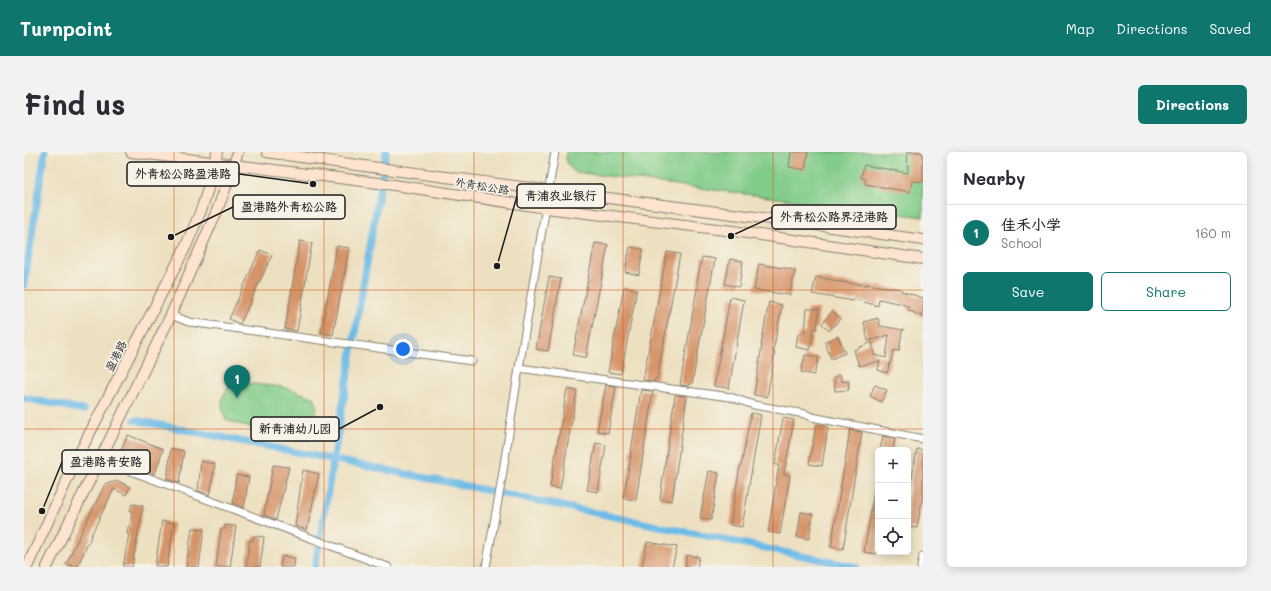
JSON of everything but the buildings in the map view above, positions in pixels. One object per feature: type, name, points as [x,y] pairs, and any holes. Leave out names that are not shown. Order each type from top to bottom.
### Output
[{"type":"main road","name":"外青松公路","points":[[131,152],[214,164],[394,185],[546,208],[733,231],[923,259]]},
{"type":"main road","name":"盈港路","points":[[27,567],[80,452],[186,246],[202,208],[217,152]]},
{"type":"main road","points":[[47,567],[171,315],[216,213],[238,152]]},
{"type":"main road","name":"外青松公路","points":[[267,152],[364,167],[789,220],[923,240]]},
{"type":"street","points":[[486,567],[498,503],[555,152]]},
{"type":"street","points":[[171,315],[189,322],[472,361]]},
{"type":"street","points":[[519,368],[730,397],[754,405],[805,414],[812,417],[923,439]]},
{"type":"street","points":[[80,452],[388,567]]},
{"type":"street","points":[[921,567],[923,556]]},
{"type":"green space","points":[[566,152],[923,152],[923,217],[575,172],[568,164]]},
{"type":"green space","points":[[235,382],[284,387],[315,398],[317,406],[311,440],[290,440],[226,420],[222,409],[222,399],[226,390]]},
{"type":"waterway","points":[[24,285],[45,152]]},
{"type":"waterway","points":[[315,567],[386,152]]},
{"type":"waterway","points":[[24,398],[84,410]]},
{"type":"waterway","points":[[135,420],[456,484],[856,567]]},
{"type":"place","name":"外青松公路盈港路","points":[[313,184]]},
{"type":"place","name":"外青松公路界泾港路","points":[[731,236]]},
{"type":"place","name":"盈港路外青松公路","points":[[171,237]]},
{"type":"place","name":"青浦农业银行","points":[[497,266]]},
{"type":"place","name":"佳禾小学","points":[[237,398]]},
{"type":"place","name":"新青浦幼儿园","points":[[380,407]]},
{"type":"place","name":"盈港路青安路","points":[[42,511]]}]
